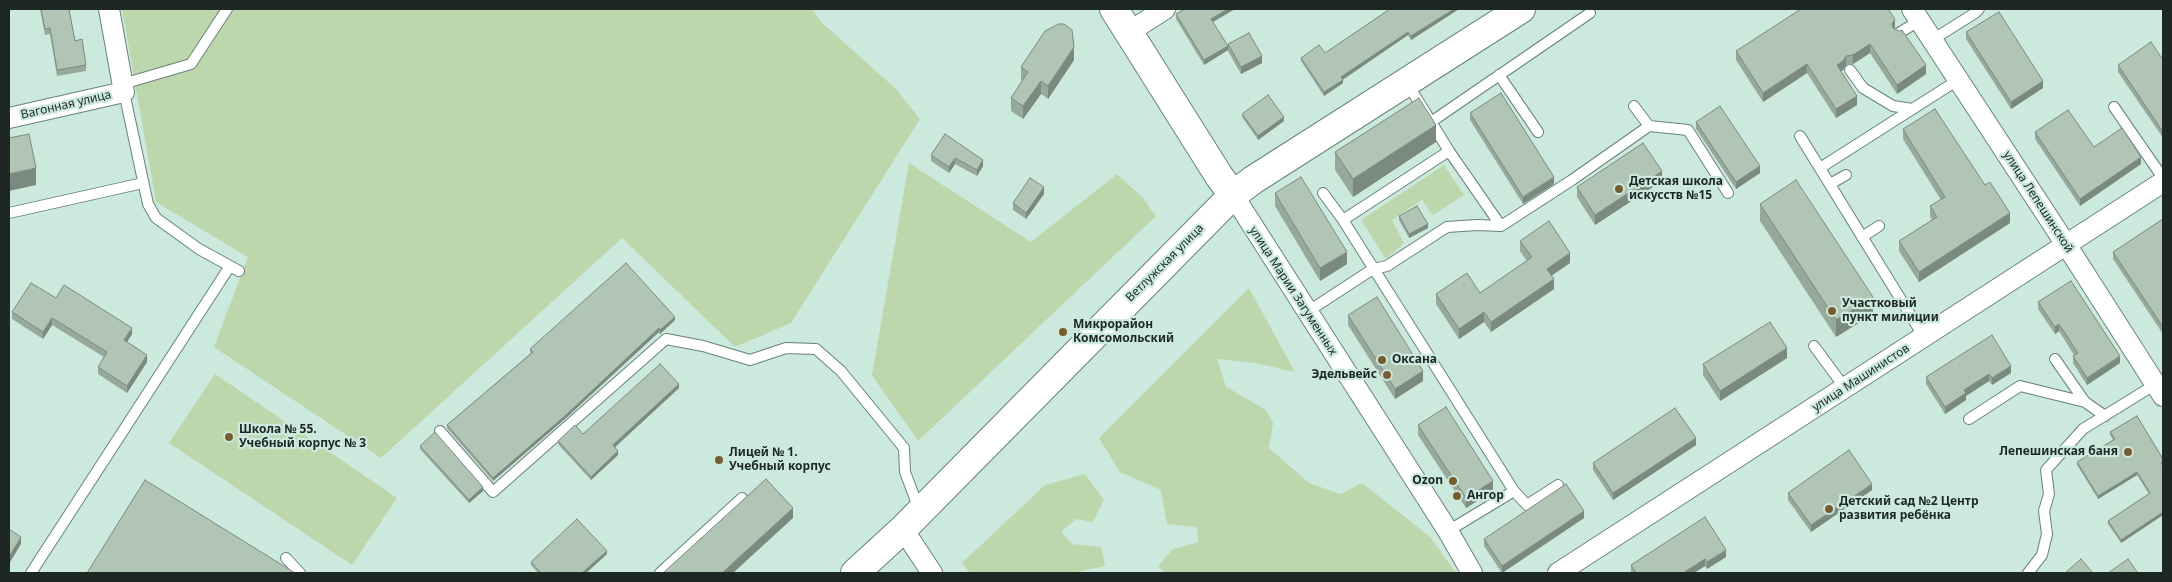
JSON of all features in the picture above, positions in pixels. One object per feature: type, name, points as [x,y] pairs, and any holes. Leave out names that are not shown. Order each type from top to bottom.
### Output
[{"type":"main road","name":"улица Марии Загуменных","points":[[1114,9],[1233,195]]},
{"type":"main road","name":"Ветлужская улица","points":[[855,573],[911,520],[1233,195],[1253,180],[1521,9]]},
{"type":"street","points":[[110,9],[124,92]]},
{"type":"street","points":[[1129,32],[1165,9]]},
{"type":"street","name":"улица Лепешинской","points":[[1915,15],[2066,244],[2159,390]]},
{"type":"street","name":"Вагонная улица","points":[[9,118],[124,92]]},
{"type":"street","name":"улица Машинистов","points":[[1559,573],[2163,180]]},
{"type":"street","name":"улица Марии Загуменных","points":[[1233,195],[1448,531],[1472,573]]},
{"type":"street","points":[[911,520],[932,573]]},
{"type":"lane","points":[[31,573],[235,269],[199,249],[156,218],[148,204],[124,92],[126,84],[192,64],[227,9]]},
{"type":"lane","points":[[1932,40],[1979,9]]},
{"type":"lane","points":[[1431,122],[1590,13]]},
{"type":"lane","points":[[1899,33],[1915,15]]},
{"type":"lane","points":[[1850,70],[1862,88],[1893,106],[1913,109]]},
{"type":"lane","points":[[1499,75],[1538,132]]},
{"type":"lane","points":[[1820,168],[1958,80]]},
{"type":"lane","points":[[1406,83],[1449,151],[1501,226]]},
{"type":"lane","points":[[1634,106],[1649,126]]},
{"type":"lane","points":[[2114,107],[2163,180]]},
{"type":"lane","points":[[1307,312],[1373,269],[1387,266],[1447,227],[1501,226],[1572,180],[1649,126],[1688,130],[1728,193]]},
{"type":"lane","points":[[1800,136],[1924,337]]},
{"type":"lane","points":[[1343,220],[1449,151]]},
{"type":"lane","points":[[1830,184],[1846,175]]},
{"type":"lane","points":[[9,213],[143,183]]},
{"type":"lane","points":[[1323,193],[1343,220],[1514,491],[1527,505],[1558,485]]},
{"type":"lane","points":[[1862,238],[1879,226]]},
{"type":"lane","points":[[440,431],[493,492],[666,339],[703,346],[750,360],[786,348],[816,349],[840,371],[904,448],[911,520]]},
{"type":"lane","points":[[1814,346],[1845,388]]},
{"type":"lane","points":[[2055,359],[2085,402],[2105,416]]},
{"type":"lane","points":[[1969,419],[2020,386],[2085,402]]},
{"type":"lane","points":[[2028,573],[2042,555],[2048,534],[2044,511],[2049,494],[2046,470],[2083,429],[2105,416],[2159,390]]},
{"type":"lane","points":[[1448,531],[1514,491]]},
{"type":"lane","points":[[660,573],[742,498]]},
{"type":"lane","points":[[286,558],[300,573]]},
{"type":"green space","points":[[122,9],[812,9],[821,22],[896,89],[920,119],[791,323],[735,347],[622,238],[381,458],[214,347],[248,257],[156,202]]},
{"type":"green space","points":[[909,163],[1031,242],[1117,174],[1143,198],[1156,216],[918,441],[872,375]]},
{"type":"green space","points":[[1444,165],[1464,195],[1433,215],[1422,200],[1392,220],[1404,243],[1386,259],[1361,220]]},
{"type":"green space","points":[[1249,288],[1295,372],[1255,363],[1217,359],[1226,387],[1266,410],[1273,423],[1269,448],[1309,483],[1340,494],[1362,483],[1430,537],[1456,573],[1165,573],[1158,566],[1173,549],[1198,542],[1197,527],[1167,524],[1161,490],[1120,472],[1099,438]]},
{"type":"green space","points":[[215,374],[397,498],[352,565],[169,443]]},
{"type":"green space","points":[[1085,474],[1104,500],[1093,522],[1076,519],[1061,532],[1072,544],[1101,547],[1105,566],[1072,573],[970,573],[962,563],[1045,485]]},
{"type":"building","points":[[41,9],[69,9],[75,41],[82,39],[86,65],[57,70],[50,28],[45,29]]},
{"type":"building","points":[[1185,9],[1228,9],[1211,19],[1228,46],[1204,60],[1176,14]]},
{"type":"building","points":[[1390,9],[1454,9],[1411,36],[1408,32],[1341,77],[1343,80],[1324,92],[1301,58],[1319,45],[1325,53]]},
{"type":"building","points":[[1801,9],[1888,9],[1895,19],[1892,24],[1893,28],[1899,31],[1902,30],[1926,65],[1897,85],[1870,44],[1853,55],[1846,56],[1837,65],[1857,96],[1836,109],[1807,64],[1763,93],[1736,51]]},
{"type":"building","points":[[1999,12],[2043,81],[2011,102],[1966,32]]},
{"type":"building","points":[[1059,24],[1064,24],[1072,30],[1074,47],[1048,86],[1041,81],[1023,106],[1011,98],[1028,72],[1021,67],[1045,31]]},
{"type":"building","points":[[1249,33],[1262,56],[1241,67],[1228,44]]},
{"type":"building","points":[[2151,42],[2163,60],[2163,132],[2118,65]]},
{"type":"building","points":[[1501,93],[1554,177],[1523,197],[1470,113]]},
{"type":"building","points":[[1268,95],[1284,117],[1258,136],[1242,114]]},
{"type":"building","points":[[1419,98],[1436,125],[1353,179],[1335,152]]},
{"type":"building","points":[[1720,106],[1760,166],[1736,182],[1696,122]]},
{"type":"building","points":[[1935,109],[1985,185],[1990,182],[2010,213],[1919,272],[1899,241],[1937,217],[1930,206],[1945,197],[1903,129]]},
{"type":"building","points":[[2068,110],[2094,147],[2122,128],[2141,157],[2080,199],[2035,132]]},
{"type":"building","points":[[29,134],[36,168],[9,174],[9,138]]},
{"type":"building","points":[[945,134],[983,160],[977,170],[955,158],[949,167],[931,155]]},
{"type":"building","name":"Детская школа искусств №15","points":[[1643,143],[1662,171],[1595,215],[1577,187]]},
{"type":"building","points":[[1301,177],[1347,252],[1320,268],[1275,193]]},
{"type":"building","points":[[1030,178],[1044,187],[1026,213],[1013,203]]},
{"type":"building","points":[[1796,180],[1873,297],[1836,320],[1760,204]]},
{"type":"building","points":[[1417,206],[1428,224],[1409,234],[1399,216]]},
{"type":"building","points":[[2163,219],[2163,327],[2113,252]]},
{"type":"building","points":[[1549,221],[1570,253],[1547,269],[1554,279],[1491,322],[1484,312],[1459,329],[1436,294],[1467,273],[1480,293],[1532,257],[1520,241]]},
{"type":"building","points":[[626,263],[675,317],[660,330],[659,328],[566,415],[493,478],[447,425],[533,352],[530,349]]},
{"type":"building","points":[[2071,281],[2120,356],[2087,378],[2073,356],[2078,353],[2059,324],[2055,327],[2038,302]]},
{"type":"building","points":[[31,283],[56,298],[64,285],[132,328],[124,340],[147,355],[127,386],[98,367],[107,352],[52,318],[43,332],[12,312]]},
{"type":"building","points":[[1377,297],[1423,371],[1395,389],[1348,315]]},
{"type":"building","points":[[1770,322],[1787,348],[1720,391],[1703,364]]},
{"type":"building","points":[[1992,335],[2011,366],[1992,378],[1989,374],[1964,390],[1966,393],[1945,407],[1926,377]]},
{"type":"building","points":[[660,364],[679,384],[613,445],[618,451],[591,477],[558,441],[575,425],[583,434]]},
{"type":"building","points":[[1446,407],[1493,481],[1466,498],[1418,425]]},
{"type":"building","points":[[1675,408],[1696,438],[1613,493],[1593,463]]},
{"type":"building","name":"Лепешинская баня","points":[[2137,416],[2163,459],[2161,463],[2163,466],[2163,512],[2121,540],[2108,521],[2150,493],[2137,472],[2098,496],[2077,462],[2115,439],[2110,432]]},
{"type":"building","points":[[435,432],[483,487],[469,500],[420,446]]},
{"type":"building","points":[[1849,450],[1872,484],[1811,525],[1788,493]]},
{"type":"building","points":[[766,479],[793,508],[722,573],[663,573]]},
{"type":"building","points":[[145,480],[295,573],[87,573]]},
{"type":"building","points":[[1566,484],[1584,511],[1502,566],[1484,539]]},
{"type":"building","points":[[1705,517],[1726,550],[1707,562],[1705,559],[1683,573],[1636,573],[1631,565]]},
{"type":"building","points":[[577,519],[607,551],[582,573],[541,573],[531,562]]},
{"type":"building","points":[[9,529],[21,537],[9,557]]},
{"type":"building","points":[[2081,559],[2093,573],[2065,573]]},
{"type":"building","points":[[2128,559],[2138,573],[2108,573]]},
{"type":"place","name":"Детская школа искусств №15","points":[[1619,189]]},
{"type":"place","name":"Участковый пункт милиции","points":[[1832,311]]},
{"type":"place","name":"Микрорайон Комсомольский","points":[[1063,332]]},
{"type":"place","name":"Оксана","points":[[1382,360]]},
{"type":"place","name":"Эдельвейс","points":[[1387,375]]},
{"type":"place","name":"Школа № 55. Учебный корпус № 3","points":[[229,437]]},
{"type":"place","name":"Лепешинская баня","points":[[2128,452]]},
{"type":"place","name":"Лицей № 1. Учебный корпус","points":[[719,460]]},
{"type":"place","name":"Ozon","points":[[1453,481]]},
{"type":"place","name":"Ангор","points":[[1457,496]]},
{"type":"place","name":"Детский сад №2 Центр развития ребёнка","points":[[1829,509]]}]
